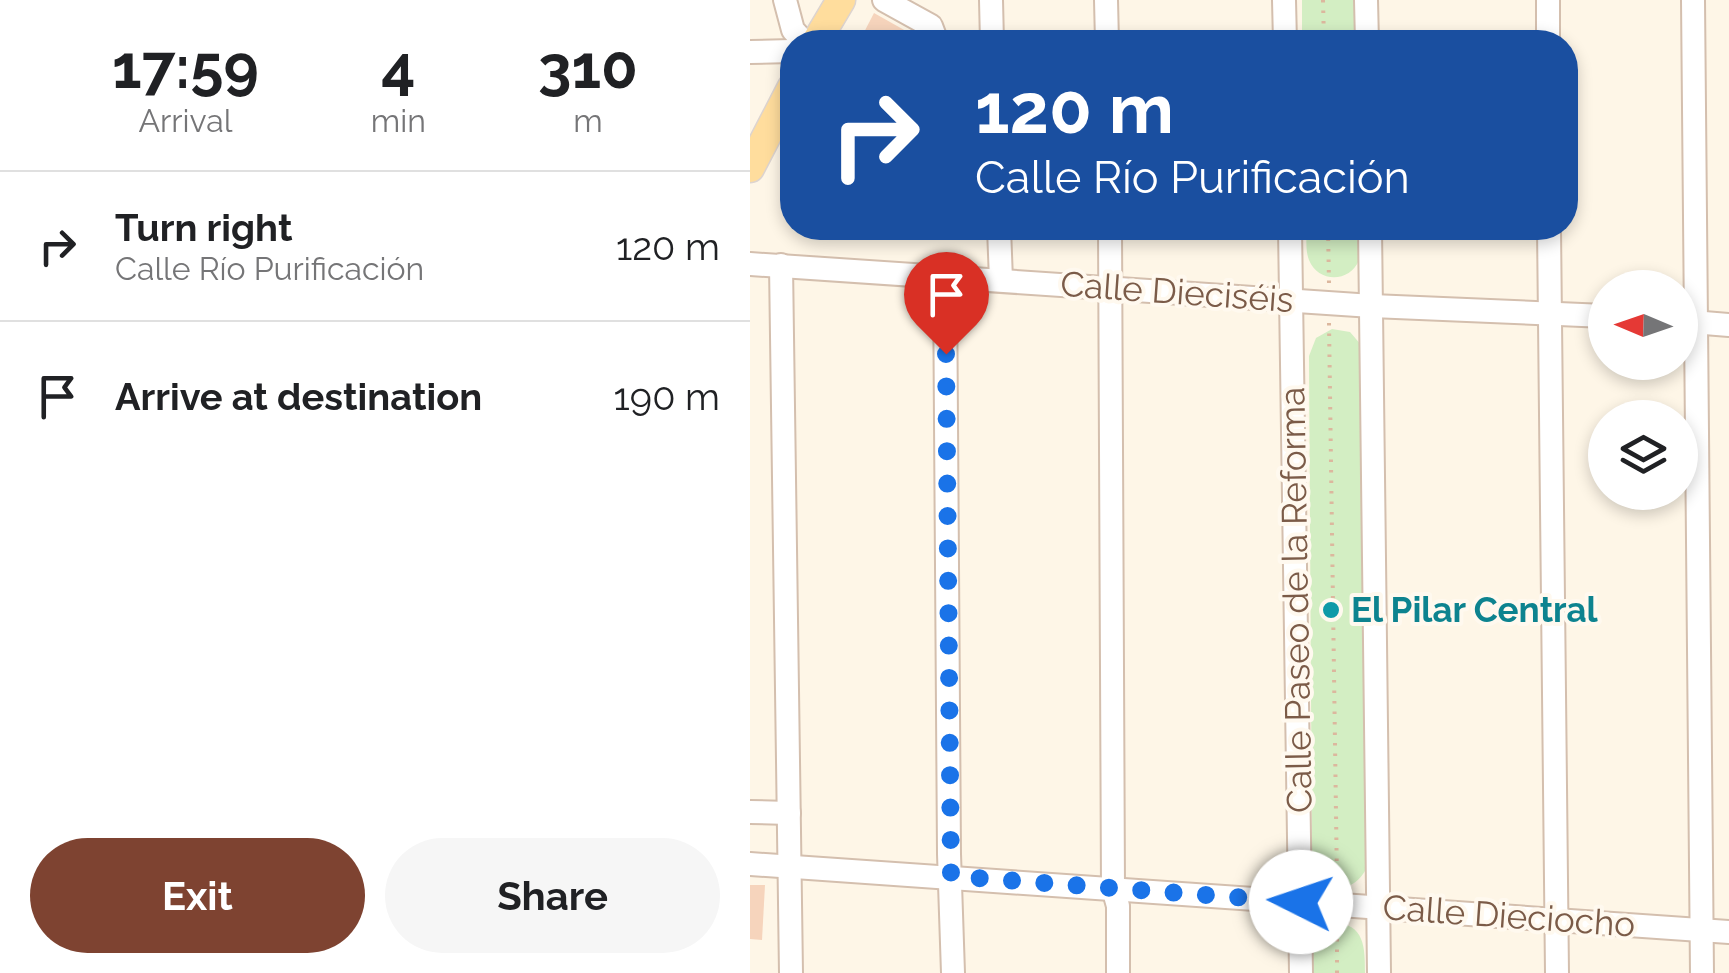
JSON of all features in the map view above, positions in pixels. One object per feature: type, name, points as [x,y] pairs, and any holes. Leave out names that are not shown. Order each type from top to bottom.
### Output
[{"type":"main road","points":[[823,30],[842,0]]},
{"type":"main road","points":[[750,168],[780,110]]},
{"type":"street","points":[[785,0],[792,30]]},
{"type":"street","points":[[884,0],[932,30]]},
{"type":"street","points":[[991,0],[992,30]]},
{"type":"street","points":[[1106,0],[1107,30]]},
{"type":"street","points":[[1284,0],[1285,30]]},
{"type":"street","points":[[1366,0],[1367,30]]},
{"type":"street","points":[[1548,0],[1548,30]]},
{"type":"street","points":[[1689,270],[1693,0]]},
{"type":"street","points":[[750,52],[780,51]]},
{"type":"street","points":[[1000,240],[1002,280]]},
{"type":"street","points":[[1110,240],[1113,888],[1118,906],[1118,973]]},
{"type":"street","name":"Calle Paseo de la Reforma","points":[[1290,240],[1301,973]]},
{"type":"street","points":[[1370,240],[1379,973]]},
{"type":"street","points":[[1549,240],[1557,973]]},
{"type":"street","name":"Calle Dieciséis","points":[[750,264],[1372,306],[1588,315]]},
{"type":"street","points":[[781,265],[791,973]]},
{"type":"street","points":[[945,277],[953,973]]},
{"type":"street","points":[[1698,323],[1729,325]]},
{"type":"street","points":[[1689,380],[1702,973]]},
{"type":"street","points":[[750,812],[789,813]]},
{"type":"street","name":"Calle Dieciocho","points":[[750,864],[1729,932]]},
{"type":"path","points":[[1322,0],[1323,30]]},
{"type":"path","points":[[1328,240],[1337,973]]},
{"type":"green space","points":[[1302,0],[1356,0],[1357,30],[1302,30]]},
{"type":"green space","points":[[1307,240],[1361,240],[1355,268],[1342,276],[1319,273],[1308,256]]},
{"type":"green space","points":[[1332,329],[1350,332],[1362,346],[1367,867],[1355,882],[1340,887],[1324,882],[1312,867],[1309,356],[1316,338]]},
{"type":"green space","points":[[1333,923],[1357,932],[1363,946],[1365,973],[1311,973],[1315,937]]},
{"type":"building","points":[[874,13],[904,30],[865,30]]},
{"type":"building","points":[[750,885],[765,885],[762,940],[750,939]]},
{"type":"place","name":"El Pilar Central","points":[[1331,610]]},
{"type":"route","points":[[946,354],[951,876],[1301,902]]}]
